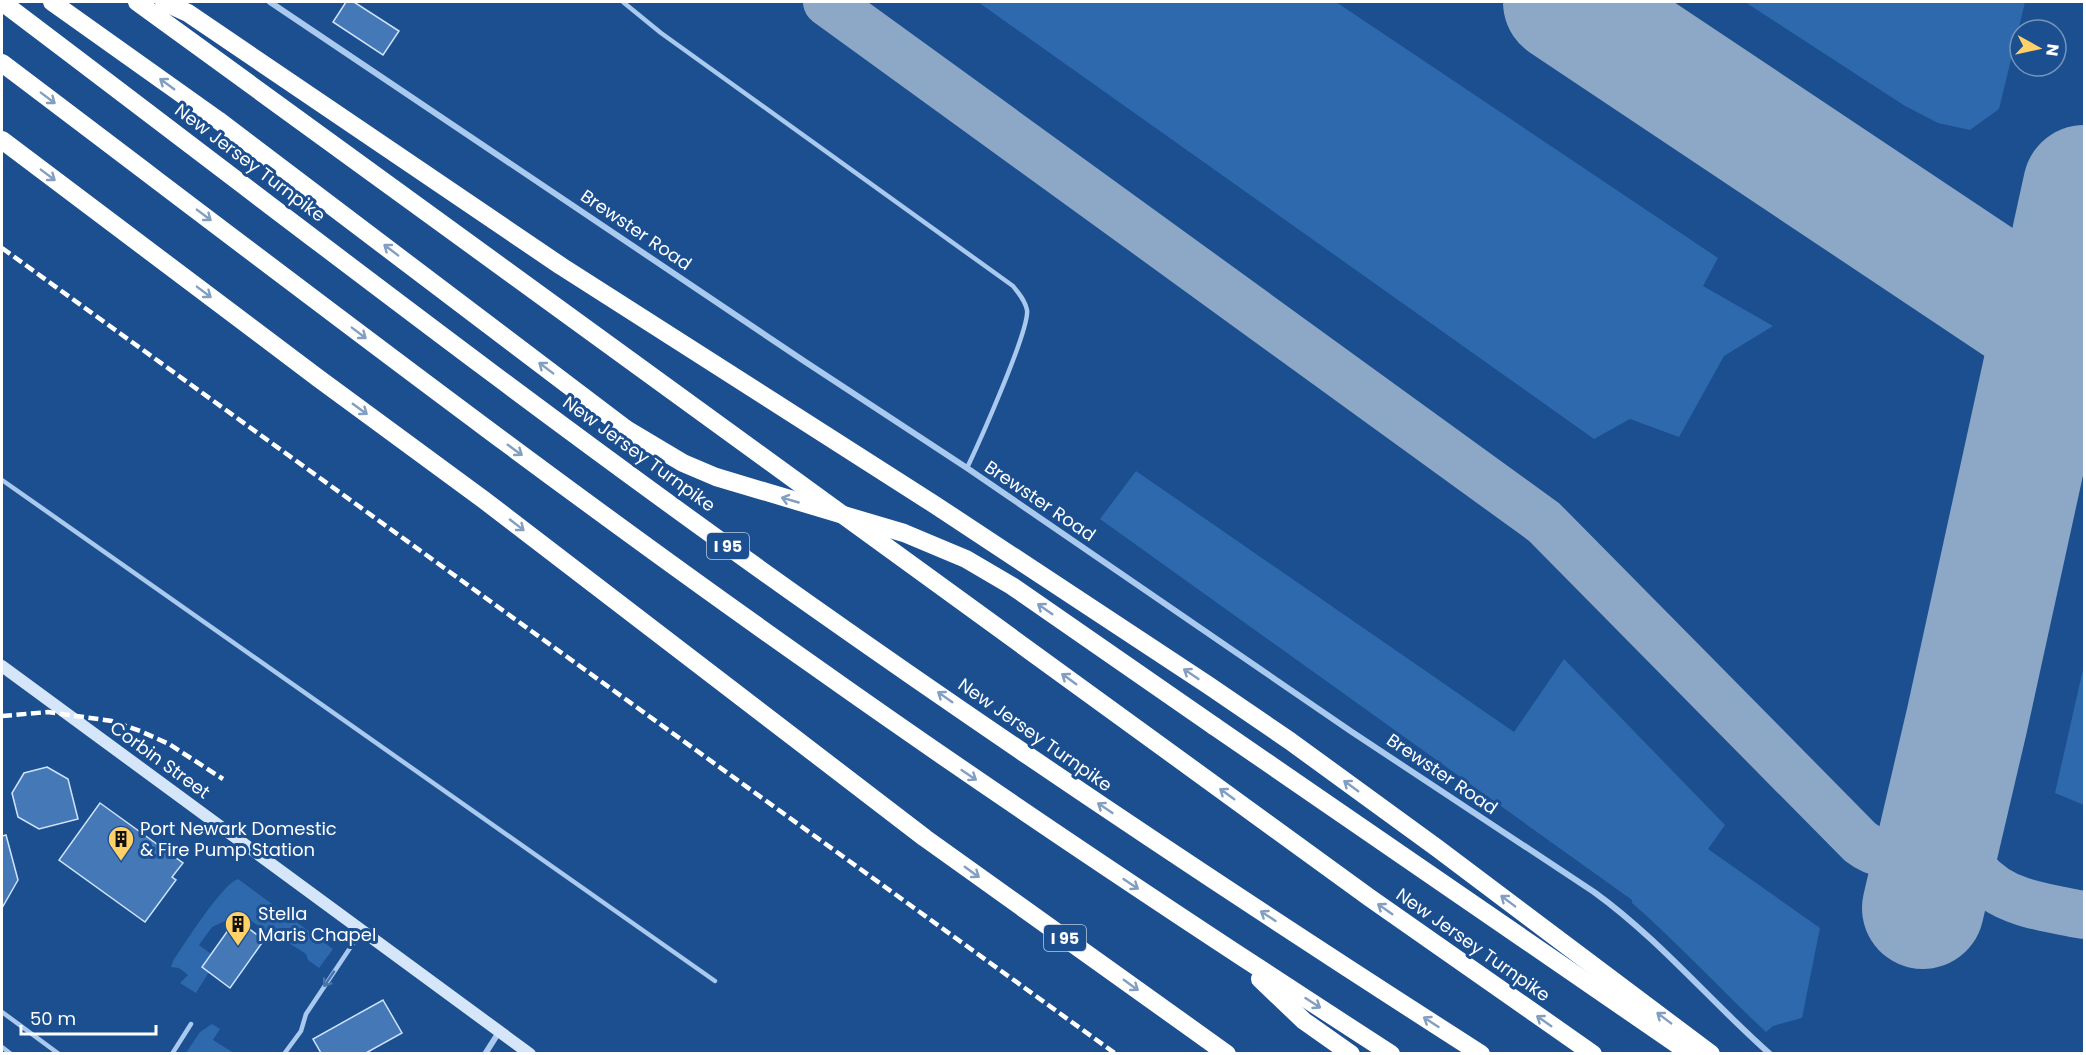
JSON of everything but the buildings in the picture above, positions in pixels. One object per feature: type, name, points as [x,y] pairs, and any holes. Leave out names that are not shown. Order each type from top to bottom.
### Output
[{"type":"highway","name":"New Jersey Turnpike","points":[[2,2],[514,389],[807,603],[1127,823],[1480,1053]]},
{"type":"highway","points":[[52,2],[227,127],[626,429],[683,463],[721,479],[898,531],[966,559],[1012,586],[1691,1053]]},
{"type":"highway","name":"New Jersey Turnpike","points":[[136,2],[1370,898],[1593,1053]]},
{"type":"highway","points":[[164,2],[188,13],[638,316],[932,503],[1208,685],[1428,841],[1711,1053]]},
{"type":"highway","name":"I 95","points":[[2,63],[394,360],[643,544],[954,765],[1229,949],[1391,1053]]},
{"type":"highway","name":"I 95","points":[[2,140],[484,500],[925,838],[1227,1053]]},
{"type":"highway","points":[[1229,949],[1304,1021],[1351,1053]]},
{"type":"highway","points":[[1205,1038],[1219,1053]]},
{"type":"main road","name":"Corbin Street","points":[[8,672],[530,1053]]},
{"type":"street","name":"Brewster Road","points":[[270,2],[967,468],[1352,732],[1621,912],[1770,1053]]},
{"type":"street","points":[[485,1053],[499,1032]]},
{"type":"lane","points":[[623,2],[660,33],[1013,286],[1024,300],[1028,312],[1023,333],[979,444],[967,468]]},
{"type":"lane","points":[[2,480],[715,981]]},
{"type":"lane","points":[[284,1053],[301,1031],[306,1014],[362,930]]},
{"type":"lane","points":[[2,1012],[58,1053]]},
{"type":"lane","points":[[172,1053],[191,1024]]},
{"type":"lane","points":[[2,1047],[11,1053]]},
{"type":"shaded area","points":[[978,2],[1336,2],[1718,258],[1703,286],[1773,326],[1724,356],[1679,437],[1630,419],[1594,439]]},
{"type":"shaded area","points":[[1745,2],[2025,2],[2021,18],[2008,18],[2008,72],[1999,109],[1970,130],[1938,123],[1905,106]]},
{"type":"shaded area","points":[[1136,471],[1514,732],[1564,659],[1725,825],[1708,849],[1820,928],[1802,1018],[1773,1026],[1766,1032],[1632,903],[1632,900],[1100,519]]},
{"type":"shaded area","points":[[2084,665],[2084,805],[2055,793]]},
{"type":"shaded area","points":[[238,879],[333,949],[319,968],[308,960],[306,954],[276,935],[274,937],[236,910],[227,920],[212,927],[199,945],[211,954],[209,972],[196,993],[180,983],[188,975],[179,968],[171,967],[173,961],[213,903],[231,883]]},
{"type":"shaded area","points":[[212,1024],[220,1029],[213,1040],[234,1053],[186,1053],[200,1032]]},
{"type":"taxiway","points":[[827,2],[1544,522],[1860,842],[1873,850],[1887,854],[1917,854],[1941,831]]},
{"type":"taxiway","points":[[1616,37],[1640,2]]},
{"type":"taxiway","points":[[1958,758],[1951,811],[1959,846],[1974,870],[2007,896],[2036,906],[2084,915]]},
{"type":"runway","points":[[1564,2],[2084,349]]},
{"type":"runway","points":[[1923,908],[1967,720],[2084,186]]},
{"type":"railway","points":[[2,248],[1116,1054]]},
{"type":"railway","points":[[2,716],[48,712],[112,721],[169,744],[223,779]]},
{"type":"place","name":"Port Newark Domestic & Fire Pump Station","points":[[121,862]]},
{"type":"place","name":"Stella Maris Chapel","points":[[238,947]]}]
